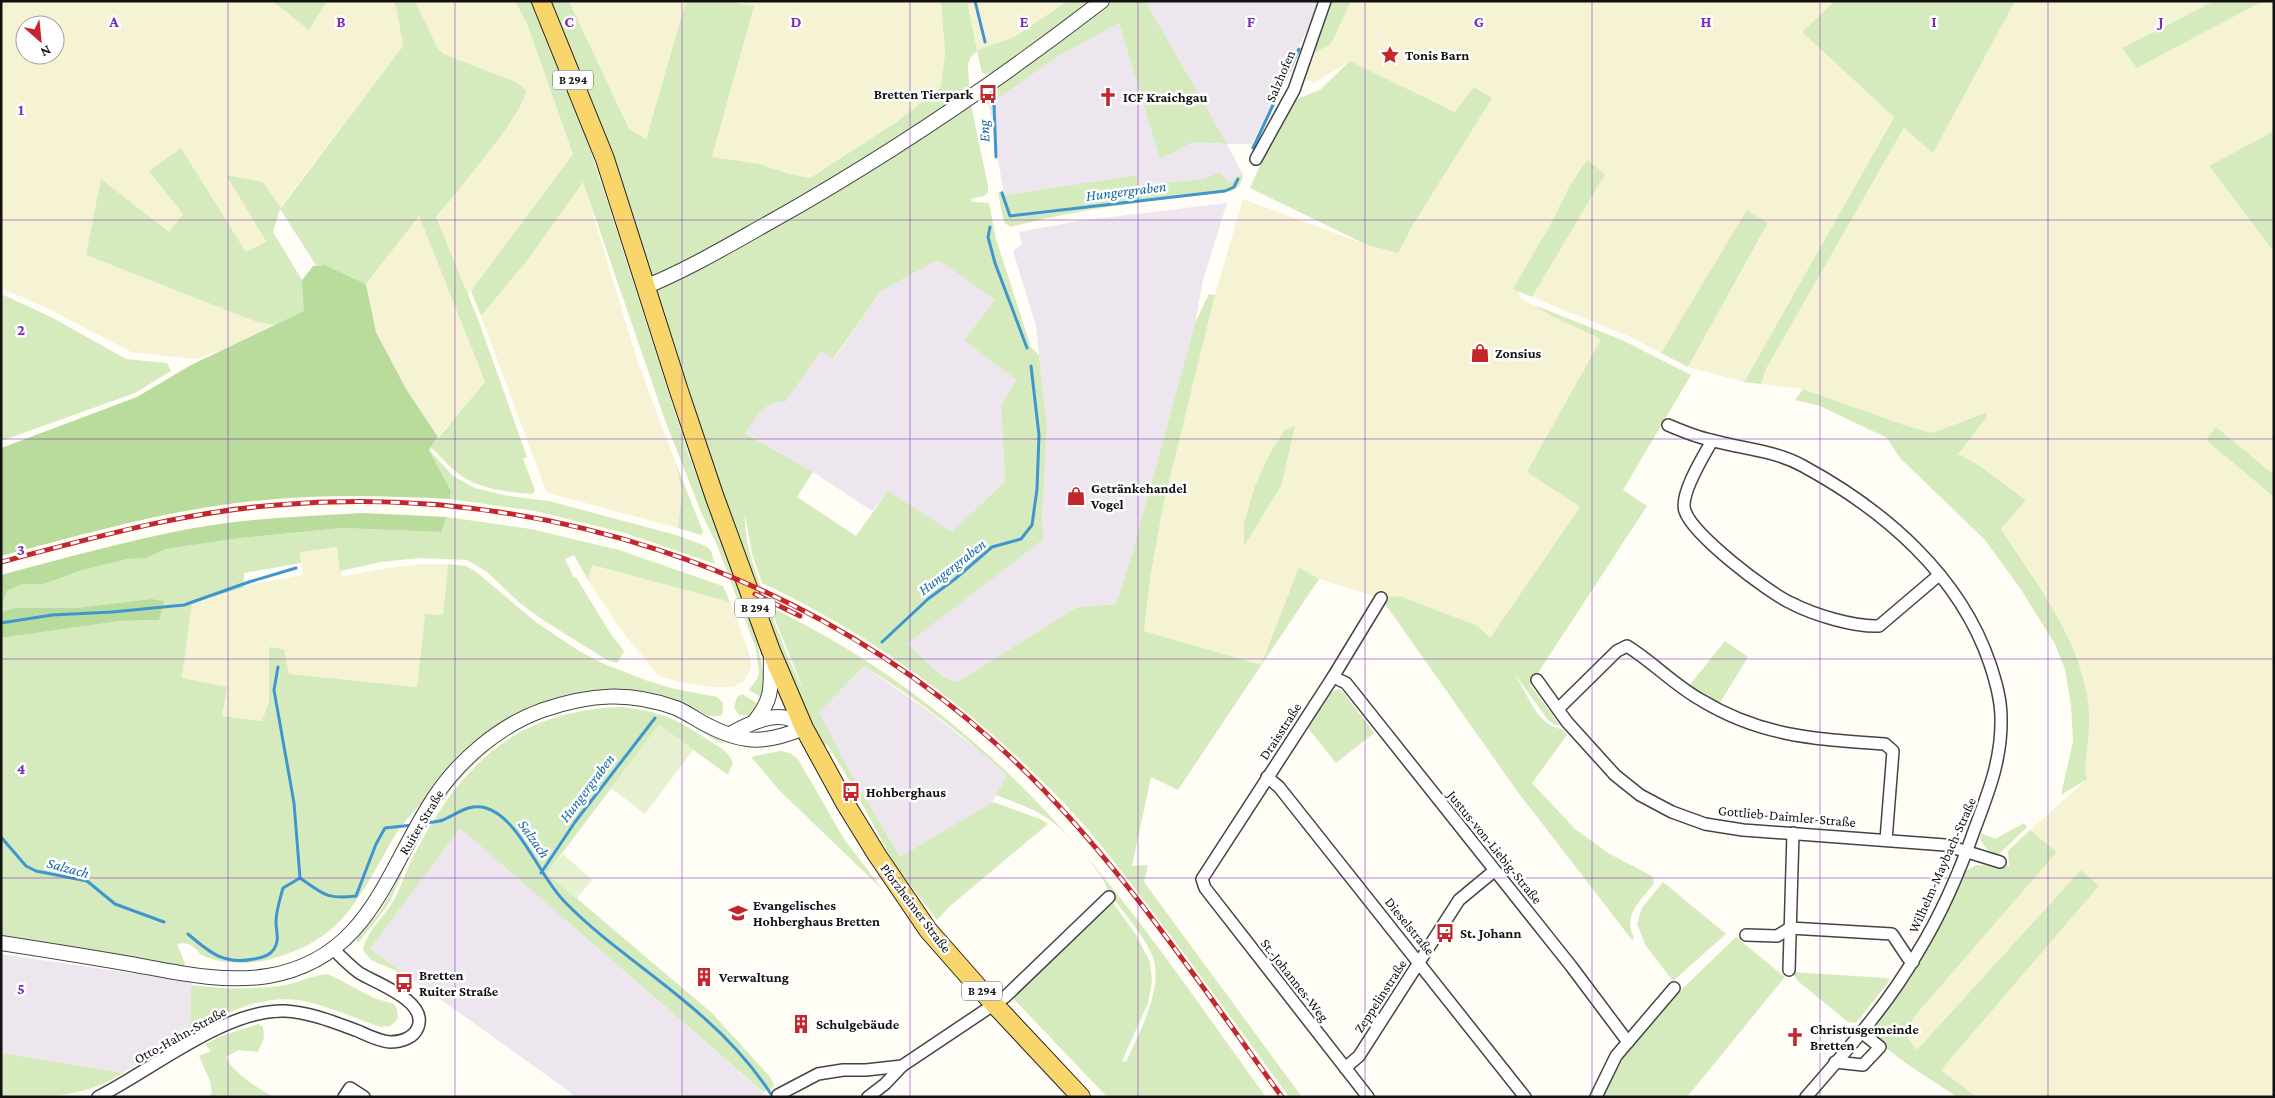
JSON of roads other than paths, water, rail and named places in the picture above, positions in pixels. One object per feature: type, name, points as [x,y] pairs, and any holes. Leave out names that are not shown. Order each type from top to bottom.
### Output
[{"type":"main road","name":"B 294","points":[[541,1],[605,159],[714,496],[771,651],[804,728]]},
{"type":"main road","name":"Pforzheimer Straße","points":[[804,728],[844,803],[928,930],[1081,1097]]},
{"type":"street","points":[[645,287],[695,263],[836,183],[977,92],[1102,1]]},
{"type":"street","name":"Salzhofen","points":[[1256,159],[1294,90],[1325,1]]},
{"type":"street","name":"Wilhelm-Maybach-Straße","points":[[1668,425],[1712,441],[1758,449],[1779,456],[1809,470],[1864,503],[1894,527],[1919,550],[1966,610],[1984,648],[1998,690],[2002,716],[1998,762],[1988,798],[1967,852],[1941,910],[1913,962],[1861,1032],[1806,1097]]},
{"type":"street","points":[[1712,441],[1691,481],[1684,499],[1684,511],[1698,530],[1736,564],[1790,603],[1824,616],[1866,626],[1879,626],[1939,575]]},
{"type":"street","name":"Draisstraße","points":[[1202,879],[1334,677],[1382,598]]},
{"type":"street","points":[[1558,709],[1617,651],[1627,646],[1648,658],[1680,686],[1700,700],[1723,713],[1758,727],[1791,736],[1826,741],[1885,744],[1893,751],[1886,840]]},
{"type":"street","points":[[754,722],[764,710],[770,696],[771,651]]},
{"type":"street","name":"Justus-von-Liebig-Straße","points":[[1334,677],[1346,683],[1571,966],[1628,1042]]},
{"type":"street","name":"Gottlieb-Daimler-Straße","points":[[1537,680],[1567,722],[1615,776],[1640,795],[1672,812],[1705,824],[1743,830],[1945,845],[2000,862]]},
{"type":"street","name":"Ruiter Straße","points":[[1,943],[190,975],[232,978],[266,976],[288,972],[312,962],[334,948],[363,920],[377,901],[428,807],[459,767],[491,739],[515,723],[539,711],[569,701],[620,695],[646,699],[678,709],[710,727],[741,739],[760,741],[778,738],[804,728]]},
{"type":"street","points":[[730,734],[754,722],[778,717],[790,719],[804,728]]},
{"type":"street","name":"Dieselstraße","points":[[1268,777],[1279,787],[1525,1097]]},
{"type":"street","points":[[1789,970],[1792,833]]},
{"type":"street","name":"Zeppelinstraße","points":[[1345,1068],[1359,1056],[1459,900],[1494,871]]},
{"type":"street","name":"St.-Johannes-Weg","points":[[1202,879],[1205,888],[1368,1097]]},
{"type":"street","points":[[868,1097],[885,1084],[902,1066],[1005,997],[1109,897]]},
{"type":"street","points":[[1746,935],[1777,936],[1790,928],[1892,934],[1908,958],[1913,962]]},
{"type":"street","name":"Otto-Hahn-Straße","points":[[98,1097],[128,1082],[195,1041],[243,1017],[271,1012],[293,1012],[341,1025],[382,1041],[395,1042],[406,1040],[422,1026],[416,1011],[402,995],[360,973],[334,948]]},
{"type":"street","points":[[1596,1097],[1616,1056],[1674,988]]},
{"type":"street","points":[[1835,1062],[1864,1065],[1880,1047],[1861,1032]]},
{"type":"street","points":[[778,1095],[818,1074],[843,1070],[866,1070],[902,1066]]},
{"type":"street","points":[[347,1092],[364,1097]]},
{"type":"waterway","name":"Eng","points":[[975,1],[985,42]]},
{"type":"waterway","name":"Hungergraben","points":[[1253,148],[1299,49]]},
{"type":"waterway","name":"Eng","points":[[994,104],[996,157]]},
{"type":"waterway","name":"Hungergraben","points":[[1002,193],[1010,216],[1225,191],[1234,187],[1238,179]]},
{"type":"waterway","name":"Hungergraben","points":[[990,227],[988,237],[995,263],[1027,348]]},
{"type":"waterway","name":"Hungergraben","points":[[882,642],[928,599],[955,579],[992,547],[1021,539],[1032,525],[1037,489],[1039,435],[1031,366]]},
{"type":"waterway","points":[[1,623],[52,615],[112,612],[184,605],[296,568]]},
{"type":"waterway","points":[[278,667],[274,690],[294,803],[300,878]]},
{"type":"waterway","name":"Hungergraben","points":[[541,873],[575,822],[655,718]]},
{"type":"waterway","name":"Salzach","points":[[425,823],[441,821],[463,810],[474,807],[486,808],[498,814],[518,835],[563,900],[596,931],[686,1002],[712,1026],[750,1065],[773,1097]]},
{"type":"waterway","name":"Salzach","points":[[188,934],[203,947],[226,959],[243,960],[268,955],[277,942],[276,918],[283,888],[300,878],[314,888],[332,896],[356,896],[376,844],[385,828],[413,825]]},
{"type":"waterway","name":"Salzach","points":[[1,837],[26,866],[36,871],[87,881],[115,904],[164,922]]},
{"type":"railway","points":[[1,562],[138,527],[207,513],[277,505],[374,502],[471,508],[567,525],[660,550],[750,585],[837,629],[918,681],[994,742],[1035,781],[1111,866],[1147,912],[1282,1097]]},
{"type":"railway","points":[[755,594],[800,616]]},
{"type":"place","name":"Tonis Barn","points":[[1390,55]]},
{"type":"place","name":"Bretten Tierpark","points":[[988,94]]},
{"type":"place","name":"ICF Kraichgau","points":[[1108,97]]},
{"type":"place","name":"Zonsius","points":[[1480,353]]},
{"type":"place","name":"Getränkehandel Vogel","points":[[1076,496]]},
{"type":"place","name":"Hohberghaus","points":[[851,792]]},
{"type":"place","name":"Evangelisches Hohberghaus Bretten","points":[[738,913]]},
{"type":"place","name":"St. Johann","points":[[1445,933]]},
{"type":"place","name":"Verwaltung","points":[[704,977]]},
{"type":"place","name":"Bretten Ruiter Straße","points":[[404,983]]},
{"type":"place","name":"Schulgebäude","points":[[801,1024]]},
{"type":"place","name":"Christusgemeinde Bretten","points":[[1795,1037]]}]
